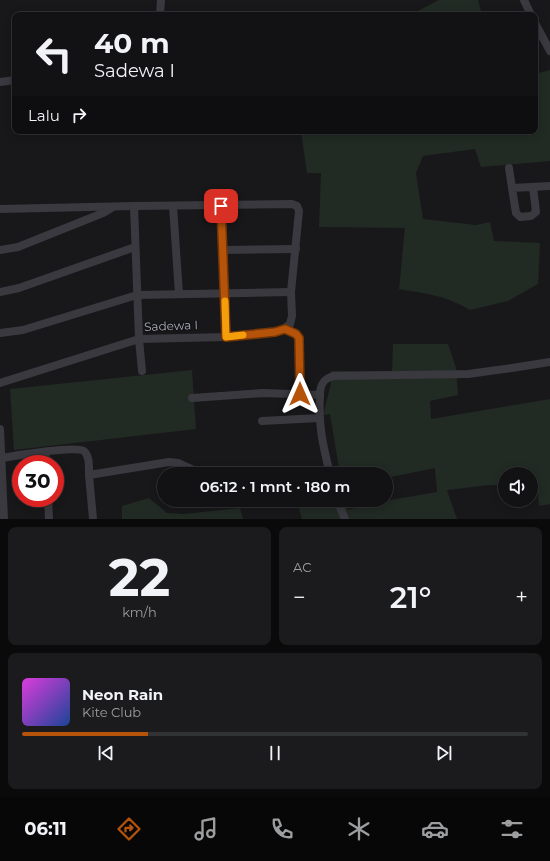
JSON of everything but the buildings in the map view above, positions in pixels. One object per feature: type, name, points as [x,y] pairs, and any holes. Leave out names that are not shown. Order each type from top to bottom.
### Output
[{"type":"street","points":[[160,12],[161,0]]},
{"type":"street","points":[[524,0],[530,12]]},
{"type":"street","points":[[538,29],[550,51]]},
{"type":"street","points":[[0,82],[12,80]]},
{"type":"street","points":[[509,168],[516,213],[520,217],[533,215],[536,210],[533,187]]},
{"type":"street","points":[[512,188],[550,186]]},
{"type":"street","points":[[0,209],[295,204],[299,211],[291,292],[292,316],[290,324],[285,329],[296,334],[299,338],[300,394]]},
{"type":"street","points":[[134,206],[138,339],[142,371]]},
{"type":"street","points":[[173,206],[179,294]]},
{"type":"street","points":[[221,206],[226,337]]},
{"type":"street","points":[[0,250],[18,247],[103,213],[114,207]]},
{"type":"street","points":[[0,292],[19,288],[135,247]]},
{"type":"street","points":[[223,250],[296,249]]},
{"type":"street","points":[[0,334],[23,330],[137,295],[291,292]]},
{"type":"street","name":"Sadewa I","points":[[0,383],[138,339],[226,337],[275,332],[285,329]]},
{"type":"street","points":[[328,467],[323,446],[319,418],[320,390],[324,380],[333,376],[468,374],[550,362]]},
{"type":"street","points":[[192,398],[263,393],[320,395]]},
{"type":"street","points":[[262,420],[319,418]]},
{"type":"street","points":[[0,429],[4,519]]},
{"type":"street","points":[[2,458],[68,449],[84,450],[87,456],[93,519]]},
{"type":"street","points":[[89,475],[169,462],[178,463],[187,467]]},
{"type":"street","points":[[49,507],[50,519]]},
{"type":"street","points":[[340,507],[345,519]]},
{"type":"shaded area","points":[[439,0],[478,0],[481,12],[416,12]]},
{"type":"shaded area","points":[[550,70],[550,161],[481,167],[475,149],[423,156],[416,173],[423,219],[476,225],[490,222],[494,241],[540,243],[538,284],[508,301],[470,310],[444,298],[399,289],[405,228],[319,227],[321,173],[307,173],[301,134],[538,134],[538,73]]},
{"type":"shaded area","points":[[393,344],[448,344],[456,368],[458,395],[430,401],[431,419],[550,399],[550,504],[539,506],[538,467],[498,467],[498,485],[447,490],[457,519],[302,519],[298,507],[347,507],[348,510],[359,507],[393,507],[393,500],[437,492],[435,468],[393,477],[393,467],[339,467],[330,414],[323,415],[331,384],[331,371],[392,371]]},
{"type":"shaded area","points":[[192,370],[196,429],[14,450],[10,389]]},
{"type":"shaded area","points":[[149,498],[157,505],[157,507],[160,507],[167,513],[184,514],[240,508],[243,519],[122,519],[122,506]]},
{"type":"slow traffic","points":[[225,301],[226,337],[243,335]]},
{"type":"route","points":[[221,206],[226,337],[275,332],[285,329],[296,334],[299,338],[300,394]]}]
